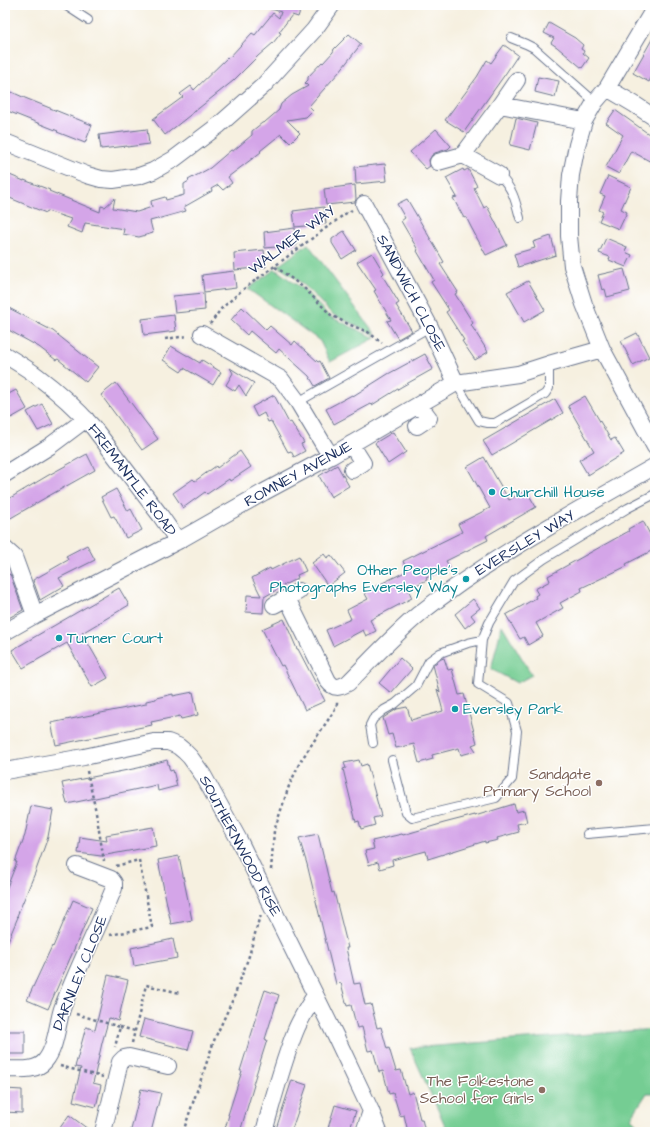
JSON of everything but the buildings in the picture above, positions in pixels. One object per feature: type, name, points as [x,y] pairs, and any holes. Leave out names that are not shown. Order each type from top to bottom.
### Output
[{"type":"street","points":[[5,142],[101,179],[126,179],[153,171],[174,159],[219,126],[263,86],[314,30],[332,5]]},
{"type":"street","points":[[655,7],[607,88],[595,102],[584,121],[576,145],[571,175],[569,201],[569,236],[572,266],[584,304],[602,349],[655,447]]},
{"type":"street","points":[[438,162],[463,155],[500,105],[516,80]]},
{"type":"street","points":[[607,88],[655,118]]},
{"type":"street","points":[[500,105],[584,121]]},
{"type":"street","points":[[463,155],[499,175]]},
{"type":"street","name":"SANDWICH CLOSE","points":[[364,204],[430,327],[456,383]]},
{"type":"street","points":[[202,334],[281,379],[298,402],[331,456]]},
{"type":"street","name":"ROMNEY AVENUE","points":[[5,632],[178,541],[331,456],[456,383],[518,374],[602,349]]},
{"type":"street","name":"FREMANTLE ROAD","points":[[5,355],[36,375],[86,419],[178,541]]},
{"type":"street","points":[[416,426],[430,418],[419,405]]},
{"type":"street","name":"FREMANTLE ROAD","points":[[5,474],[50,446],[86,419]]},
{"type":"street","points":[[351,444],[363,463],[352,470]]},
{"type":"street","name":"EVERSLEY WAY","points":[[336,688],[348,683],[418,614],[484,567],[516,546],[655,466]]},
{"type":"street","points":[[5,549],[14,557],[35,615]]},
{"type":"street","points":[[287,598],[328,681],[336,688]]},
{"type":"street","name":"SOUTHERNWOOD RISE","points":[[5,771],[162,741],[178,746],[184,751],[203,775],[239,840],[380,1132]]},
{"type":"street","name":"DARNLEY CLOSE","points":[[45,1062],[50,1053],[62,1010],[92,938],[112,896],[114,888],[114,883],[111,879],[77,866]]},
{"type":"street","points":[[264,1132],[295,1032],[315,995]]},
{"type":"street","points":[[103,1132],[115,1080],[124,1060],[168,1066]]},
{"type":"street","points":[[5,1069],[36,1068],[45,1062]]},
{"type":"street","points":[[364,1132],[371,1111]]},
{"type":"lane","points":[[65,5],[88,20]]},
{"type":"lane","points":[[511,38],[534,48],[595,102]]},
{"type":"lane","points":[[499,175],[506,182],[513,194],[520,218]]},
{"type":"lane","points":[[298,402],[430,327]]},
{"type":"lane","points":[[456,383],[479,421],[495,423],[545,394],[549,388],[549,364]]},
{"type":"lane","points":[[392,760],[406,813],[412,818],[496,798],[512,779],[517,731],[510,703],[478,684],[482,640],[489,623],[514,581],[544,559],[628,508],[655,494]]},
{"type":"lane","points":[[373,743],[370,725],[373,720],[416,686],[429,661],[440,653],[468,643],[482,640]]},
{"type":"lane","points":[[587,834],[655,828]]},
{"type":"path","name":"WALMER WAY","points":[[236,296],[345,214],[364,204]]},
{"type":"path","points":[[275,266],[304,288],[331,315],[368,332],[390,350]]},
{"type":"path","points":[[270,876],[274,831],[289,786],[300,762],[334,711],[337,704],[336,688]]},
{"type":"path","points":[[84,757],[97,818],[105,868]]},
{"type":"path","points":[[92,938],[152,927],[139,860],[112,866]]},
{"type":"path","points":[[183,1132],[215,1038],[234,997],[249,956],[259,919],[270,903]]},
{"type":"path","points":[[120,1027],[113,1054],[124,1060],[135,1030],[146,985],[180,992]]},
{"type":"path","points":[[62,1010],[135,1030]]},
{"type":"path","points":[[45,1062],[115,1080]]},
{"type":"green space","points":[[308,244],[376,335],[332,314],[305,286],[278,266]]},
{"type":"green space","points":[[275,269],[304,290],[329,316],[375,338],[330,362],[320,341],[248,289]]},
{"type":"green space","points":[[502,625],[532,675],[517,683],[491,669]]},
{"type":"green space","name":"The Folkestone School for Girls","points":[[655,1029],[655,1093],[647,1093],[631,1118],[644,1132],[448,1132],[410,1048]]},
{"type":"place","name":"Churchill House","points":[[492,492]]},
{"type":"place","name":"Other People's Photographs Eversley Way","points":[[466,579]]},
{"type":"place","name":"Turner Court","points":[[59,638]]},
{"type":"place","name":"Eversley Park","points":[[455,709]]},
{"type":"place","name":"Sandgate Primary School","points":[[599,783]]},
{"type":"place","name":"The Folkestone School for Girls","points":[[542,1090]]}]
